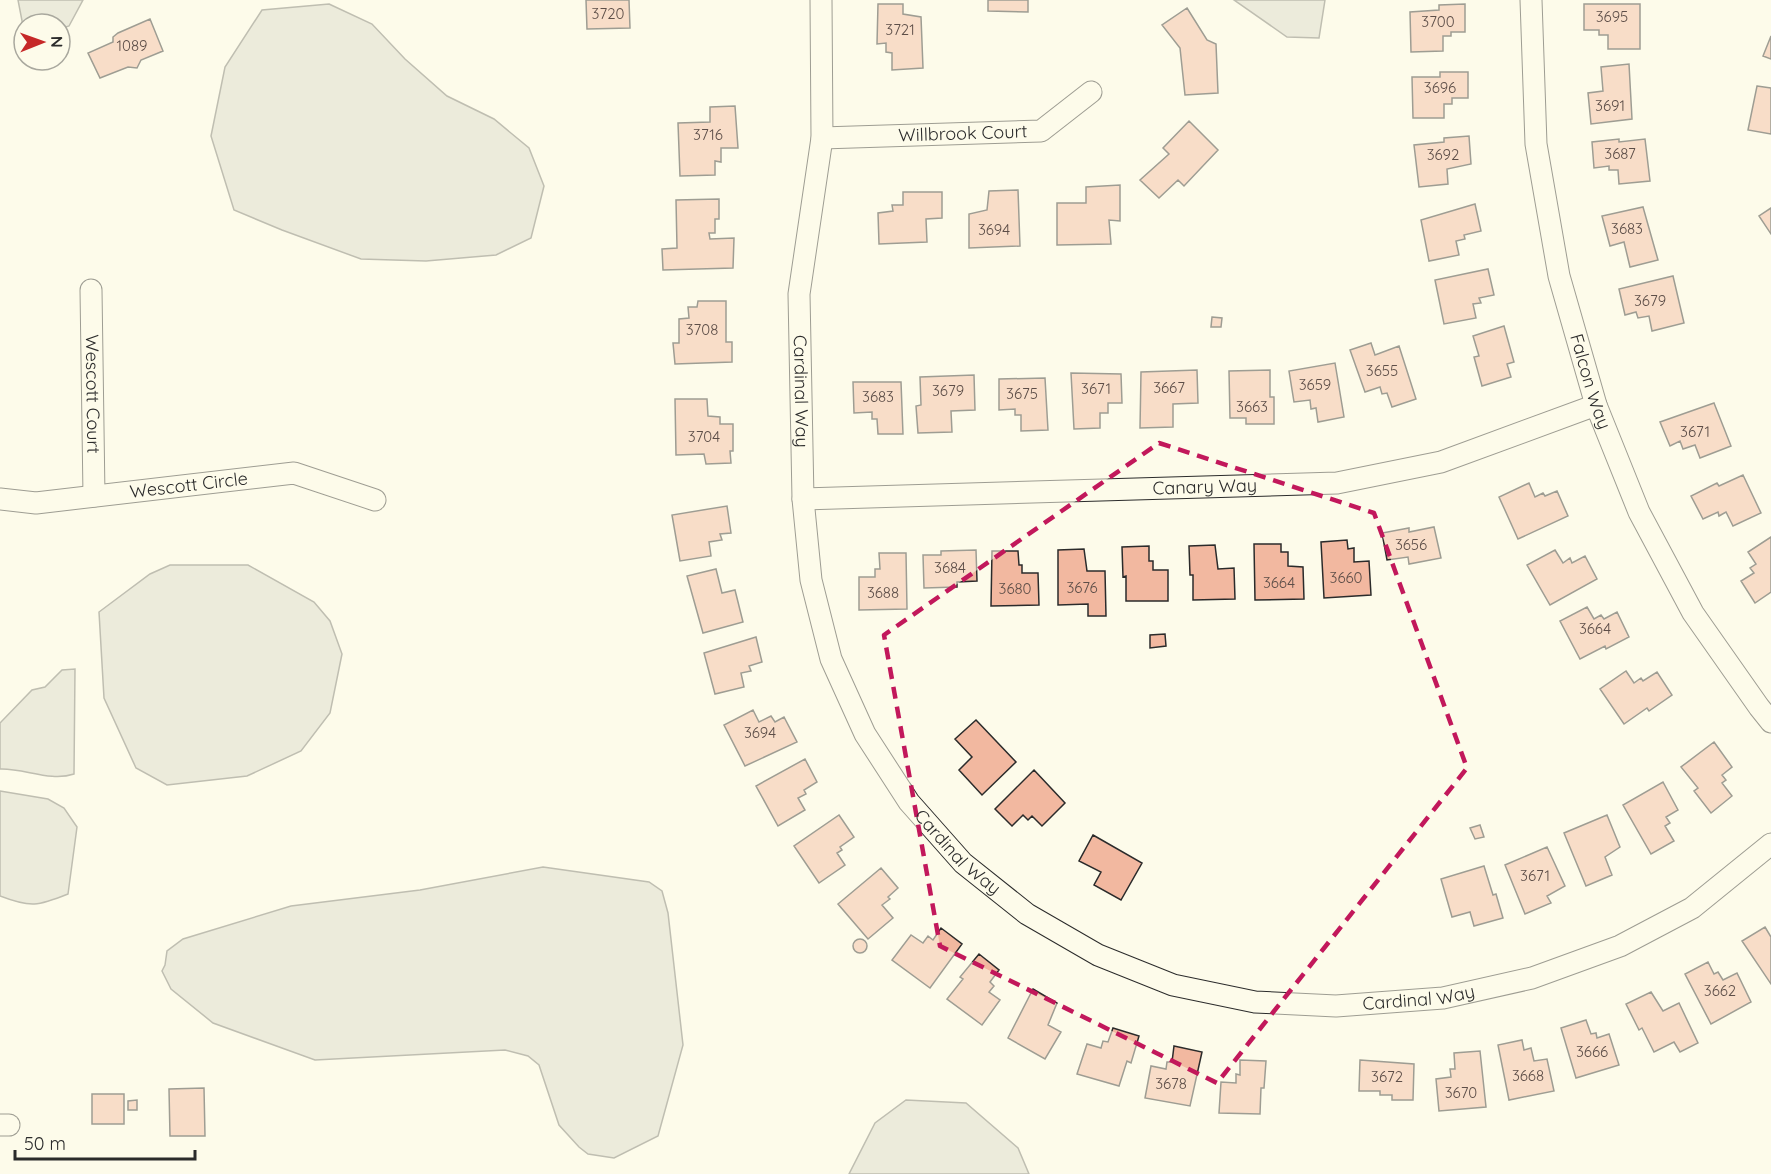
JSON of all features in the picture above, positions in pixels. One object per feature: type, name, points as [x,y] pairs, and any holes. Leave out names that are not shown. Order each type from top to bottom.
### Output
[{"type":"street","name":"Cardinal Way","points":[[821,0],[822,138],[798,294],[802,499],[811,580],[831,659],[865,734],[909,802],[963,863],[1027,914],[1098,955],[1173,985],[1255,1002],[1336,1006],[1443,998],[1533,978],[1620,946],[1692,908],[1771,844]]},
{"type":"street","name":"Falcon Way","points":[[1532,0],[1536,144],[1559,276],[1596,405],[1639,512],[1694,613],[1771,722]]},
{"type":"street","name":"Willbrook Court","points":[[822,138],[1041,132],[1091,92]]},
{"type":"street","name":"Wescott Court","points":[[91,290],[94,496]]},
{"type":"street","name":"Canary Way","points":[[802,499],[1337,483],[1441,462],[1596,405]]},
{"type":"street","name":"Wescott Circle","points":[[0,499],[36,503],[294,473],[375,500]]},
{"type":"highlighted area","points":[[1159,443],[1374,513],[1467,768],[1217,1083],[940,946],[884,635]]},
{"type":"shaded area","points":[[18,0],[83,0],[72,20],[72,12],[20,12]]},
{"type":"shaded area","points":[[1234,0],[1325,0],[1319,38],[1287,37]]},
{"type":"shaded area","points":[[329,4],[372,24],[405,59],[447,96],[494,119],[529,148],[544,186],[531,238],[496,255],[426,261],[361,259],[234,210],[211,136],[225,67],[262,10]]},
{"type":"shaded area","points":[[170,565],[248,565],[314,602],[330,621],[342,654],[330,713],[301,751],[247,776],[167,785],[136,768],[104,698],[99,612],[150,574]]},
{"type":"shaded area","points":[[75,669],[74,774],[46,776],[0,769],[0,723],[32,690],[45,687],[62,670]]},
{"type":"shaded area","points":[[0,791],[48,799],[64,808],[77,827],[68,894],[34,904],[0,896]]},
{"type":"shaded area","points":[[543,867],[649,882],[662,891],[668,913],[683,1045],[658,1136],[614,1158],[588,1154],[559,1125],[539,1065],[528,1056],[505,1050],[315,1060],[213,1023],[171,989],[162,971],[167,951],[183,939],[291,906],[420,890]]},
{"type":"shaded area","points":[[906,1100],[966,1103],[1018,1148],[1029,1174],[849,1174],[875,1123]]},
{"type":"building","points":[[586,0],[629,0],[630,28],[587,29]]},
{"type":"building","points":[[988,0],[1028,0],[1028,12],[988,11]]},
{"type":"building","points":[[878,4],[903,4],[903,14],[921,17],[923,68],[892,70],[892,53],[886,52],[886,43],[877,44]]},
{"type":"building","points":[[1465,4],[1465,32],[1451,32],[1451,36],[1443,36],[1443,51],[1411,52],[1410,12],[1439,10],[1439,5]]},
{"type":"building","points":[[1584,4],[1640,4],[1640,49],[1608,49],[1608,35],[1599,35],[1599,30],[1584,30]]},
{"type":"building","points":[[1187,8],[1207,40],[1216,44],[1218,93],[1185,95],[1180,48],[1162,25]]},
{"type":"building","points":[[150,19],[163,51],[141,60],[137,68],[128,67],[100,78],[88,53],[113,42],[113,37],[118,33]]},
{"type":"building","points":[[1771,36],[1771,59],[1763,56]]},
{"type":"building","points":[[1629,64],[1632,119],[1591,124],[1588,93],[1603,91],[1601,67]]},
{"type":"building","points":[[1440,72],[1468,72],[1468,98],[1452,98],[1452,104],[1444,104],[1444,118],[1413,118],[1412,77],[1440,77]]},
{"type":"building","points":[[1757,86],[1771,88],[1771,134],[1748,130]]},
{"type":"building","points":[[735,106],[738,148],[721,148],[721,162],[715,161],[715,175],[680,176],[678,123],[710,122],[710,107]]},
{"type":"building","points":[[1189,121],[1218,150],[1184,186],[1178,180],[1159,198],[1140,180],[1169,154],[1163,148]]},
{"type":"building","points":[[1469,136],[1471,164],[1447,169],[1448,184],[1419,187],[1414,145],[1444,142],[1444,138]]},
{"type":"building","points":[[1619,139],[1619,142],[1645,139],[1650,181],[1619,184],[1618,170],[1609,170],[1609,166],[1594,168],[1592,142]]},
{"type":"building","points":[[1120,185],[1120,221],[1109,220],[1111,244],[1057,245],[1057,203],[1086,203],[1086,187]]},
{"type":"building","points":[[1018,190],[1020,246],[969,248],[969,214],[987,210],[989,191]]},
{"type":"building","points":[[903,192],[942,192],[942,218],[926,219],[927,242],[879,244],[878,213],[893,211],[892,205],[903,205]]},
{"type":"building","points":[[719,199],[719,219],[715,219],[715,233],[709,233],[710,239],[734,238],[733,268],[663,270],[662,249],[677,248],[676,200]]},
{"type":"building","points":[[1475,204],[1481,231],[1464,235],[1465,239],[1456,241],[1459,255],[1429,261],[1421,220]]},
{"type":"building","points":[[1643,207],[1658,260],[1630,267],[1624,242],[1610,246],[1602,216]]},
{"type":"building","points":[[1771,208],[1771,234],[1759,216]]},
{"type":"building","points":[[1488,269],[1494,295],[1479,298],[1481,303],[1473,304],[1476,318],[1444,324],[1435,280]]},
{"type":"building","points":[[1673,276],[1684,323],[1652,331],[1649,316],[1638,318],[1636,312],[1625,315],[1619,289]]},
{"type":"building","points":[[698,301],[726,301],[726,342],[732,342],[732,362],[675,364],[673,343],[679,343],[679,319],[689,318],[688,307],[697,307]]},
{"type":"building","points":[[1212,317],[1222,318],[1221,327],[1211,327]]},
{"type":"building","points":[[1504,326],[1514,362],[1507,364],[1511,377],[1482,386],[1474,357],[1479,356],[1473,336]]},
{"type":"building","points":[[1371,343],[1375,355],[1399,346],[1416,399],[1392,407],[1387,393],[1382,394],[1380,387],[1365,392],[1350,350]]},
{"type":"building","points":[[1335,363],[1344,417],[1318,422],[1316,408],[1311,409],[1310,400],[1294,402],[1289,371]]},
{"type":"building","points":[[1197,370],[1198,403],[1173,404],[1173,427],[1140,428],[1141,372]]},
{"type":"building","points":[[1270,370],[1270,397],[1274,397],[1274,424],[1246,424],[1246,418],[1230,418],[1229,371]]},
{"type":"building","points":[[1071,373],[1121,374],[1122,403],[1108,403],[1108,413],[1100,413],[1100,428],[1074,429]]},
{"type":"building","points":[[974,375],[975,410],[951,411],[952,432],[918,433],[916,406],[921,405],[920,377]]},
{"type":"building","points":[[1045,378],[1048,430],[1021,431],[1021,415],[1015,415],[1015,409],[999,410],[999,379]]},
{"type":"building","points":[[853,382],[901,382],[903,434],[878,434],[877,419],[872,419],[872,412],[854,413]]},
{"type":"building","points":[[675,399],[707,399],[708,416],[720,417],[720,424],[733,424],[731,463],[706,464],[704,454],[676,455]]},
{"type":"building","points":[[1714,403],[1731,446],[1700,458],[1695,445],[1683,449],[1680,441],[1670,446],[1660,422]]},
{"type":"building","points":[[1743,475],[1761,513],[1733,526],[1726,512],[1719,516],[1718,512],[1703,519],[1691,496],[1717,483],[1719,486]]},
{"type":"building","points":[[1529,483],[1535,497],[1557,491],[1568,516],[1518,539],[1499,497]]},
{"type":"building","points":[[727,506],[731,533],[720,534],[722,540],[709,542],[711,556],[680,561],[672,515]]},
{"type":"building","points":[[1434,527],[1441,558],[1409,564],[1408,557],[1387,560],[1382,533],[1409,528],[1409,532]]},
{"type":"building","points":[[1771,537],[1771,592],[1755,603],[1741,581],[1754,573],[1750,568],[1756,564],[1748,552]]},
{"type":"building","points":[[1347,540],[1348,549],[1354,548],[1354,562],[1369,561],[1371,595],[1324,598],[1321,542]]},
{"type":"building","points":[[1254,544],[1281,544],[1281,552],[1288,552],[1288,566],[1303,567],[1304,599],[1255,600]]},
{"type":"building","points":[[1215,545],[1218,569],[1234,568],[1235,599],[1193,600],[1193,575],[1190,575],[1189,546]]},
{"type":"building","points":[[1149,546],[1149,561],[1153,561],[1153,570],[1168,570],[1168,601],[1126,601],[1126,576],[1123,577],[1122,547]]},
{"type":"building","points":[[1084,549],[1087,571],[1105,571],[1106,616],[1088,616],[1088,604],[1058,605],[1058,550]]},
{"type":"building","points":[[976,550],[977,581],[957,582],[957,587],[924,588],[923,555],[941,555],[941,551]]},
{"type":"building","points":[[1555,550],[1563,563],[1570,558],[1572,563],[1585,556],[1597,579],[1550,605],[1527,565]]},
{"type":"building","points":[[992,551],[1018,551],[1022,573],[1038,573],[1039,605],[991,606]]},
{"type":"building","points":[[879,553],[906,553],[907,609],[859,610],[859,577],[875,577],[875,569],[880,569]]},
{"type":"building","points":[[716,569],[722,593],[735,590],[743,622],[703,633],[687,576]]},
{"type":"building","points":[[1587,607],[1594,619],[1601,615],[1604,619],[1617,612],[1629,637],[1580,659],[1560,621]]},
{"type":"building","points":[[1165,634],[1166,646],[1150,648],[1150,635]]},
{"type":"building","points":[[756,637],[762,662],[749,666],[751,671],[741,673],[744,687],[715,694],[704,653]]},
{"type":"building","points":[[1626,671],[1634,683],[1641,678],[1643,681],[1657,672],[1672,695],[1649,711],[1647,708],[1624,724],[1600,689]]},
{"type":"building","points":[[753,710],[759,722],[771,716],[775,722],[784,717],[797,742],[745,766],[724,725]]},
{"type":"building","points":[[976,720],[1016,762],[982,795],[959,770],[972,757],[955,739]]},
{"type":"building","points":[[1714,742],[1732,767],[1722,775],[1726,780],[1722,783],[1732,796],[1711,813],[1694,791],[1698,788],[1681,767]]},
{"type":"building","points":[[805,759],[817,782],[804,790],[806,794],[798,798],[805,810],[778,826],[756,786]]},
{"type":"building","points":[[1034,770],[1065,803],[1042,826],[1032,816],[1028,820],[1023,815],[1012,826],[995,809]]},
{"type":"building","points":[[1663,782],[1678,810],[1666,817],[1670,823],[1665,826],[1674,841],[1651,854],[1623,805]]},
{"type":"building","points":[[839,815],[854,837],[840,847],[842,850],[837,853],[845,865],[819,883],[794,846]]},
{"type":"building","points":[[1607,815],[1620,847],[1605,857],[1612,875],[1586,886],[1564,833]]},
{"type":"building","points":[[1480,825],[1484,837],[1475,839],[1470,828]]},
{"type":"building","points":[[1093,835],[1142,863],[1121,900],[1094,885],[1101,872],[1079,861]]},
{"type":"building","points":[[1547,847],[1565,886],[1547,896],[1551,903],[1525,914],[1505,865]]},
{"type":"building","points":[[1484,866],[1503,918],[1474,926],[1470,912],[1452,917],[1441,879]]},
{"type":"building","points":[[881,868],[898,888],[882,905],[893,918],[868,939],[838,904]]},
{"type":"building","points":[[1765,927],[1771,937],[1771,984],[1742,941]]},
{"type":"building","points":[[941,928],[962,944],[930,988],[892,960],[911,935],[923,943],[928,936],[933,940]]},
{"type":"building","points":[[857,939],[863,939],[867,946],[863,953],[857,953],[853,949],[853,943]]},
{"type":"building","points":[[979,954],[999,970],[990,982],[994,986],[989,992],[1000,1000],[982,1025],[947,999],[963,979],[960,977]]},
{"type":"building","points":[[1708,962],[1714,974],[1718,972],[1723,980],[1737,973],[1751,1002],[1711,1024],[1685,974]]},
{"type":"building","points":[[1033,989],[1057,1003],[1048,1025],[1061,1032],[1045,1059],[1008,1038]]},
{"type":"building","points":[[1651,992],[1663,1011],[1679,1003],[1698,1043],[1680,1052],[1674,1042],[1654,1052],[1642,1028],[1639,1030],[1626,1004]]},
{"type":"building","points":[[1586,1020],[1591,1034],[1596,1033],[1597,1038],[1609,1034],[1619,1065],[1576,1078],[1561,1028]]},
{"type":"building","points":[[1113,1028],[1139,1036],[1131,1063],[1127,1061],[1119,1086],[1077,1074],[1087,1044],[1101,1048],[1103,1041],[1108,1042]]},
{"type":"building","points":[[1522,1040],[1524,1050],[1531,1048],[1534,1061],[1547,1059],[1554,1091],[1509,1100],[1498,1045]]},
{"type":"building","points":[[1174,1046],[1202,1052],[1190,1106],[1145,1098],[1151,1066],[1166,1069],[1167,1062],[1172,1062]]},
{"type":"building","points":[[1480,1051],[1486,1107],[1439,1111],[1436,1079],[1451,1077],[1450,1069],[1455,1069],[1454,1053]]},
{"type":"building","points":[[1240,1060],[1266,1061],[1264,1088],[1261,1088],[1260,1114],[1219,1113],[1221,1082],[1236,1083],[1236,1074],[1240,1075]]},
{"type":"building","points":[[1360,1060],[1414,1064],[1413,1100],[1392,1100],[1392,1095],[1380,1095],[1380,1091],[1359,1091]]},
{"type":"building","points":[[204,1088],[205,1136],[170,1136],[169,1089]]},
{"type":"building","points":[[92,1094],[124,1094],[124,1124],[92,1124]]},
{"type":"building","points":[[137,1100],[137,1110],[128,1110],[128,1101]]}]
